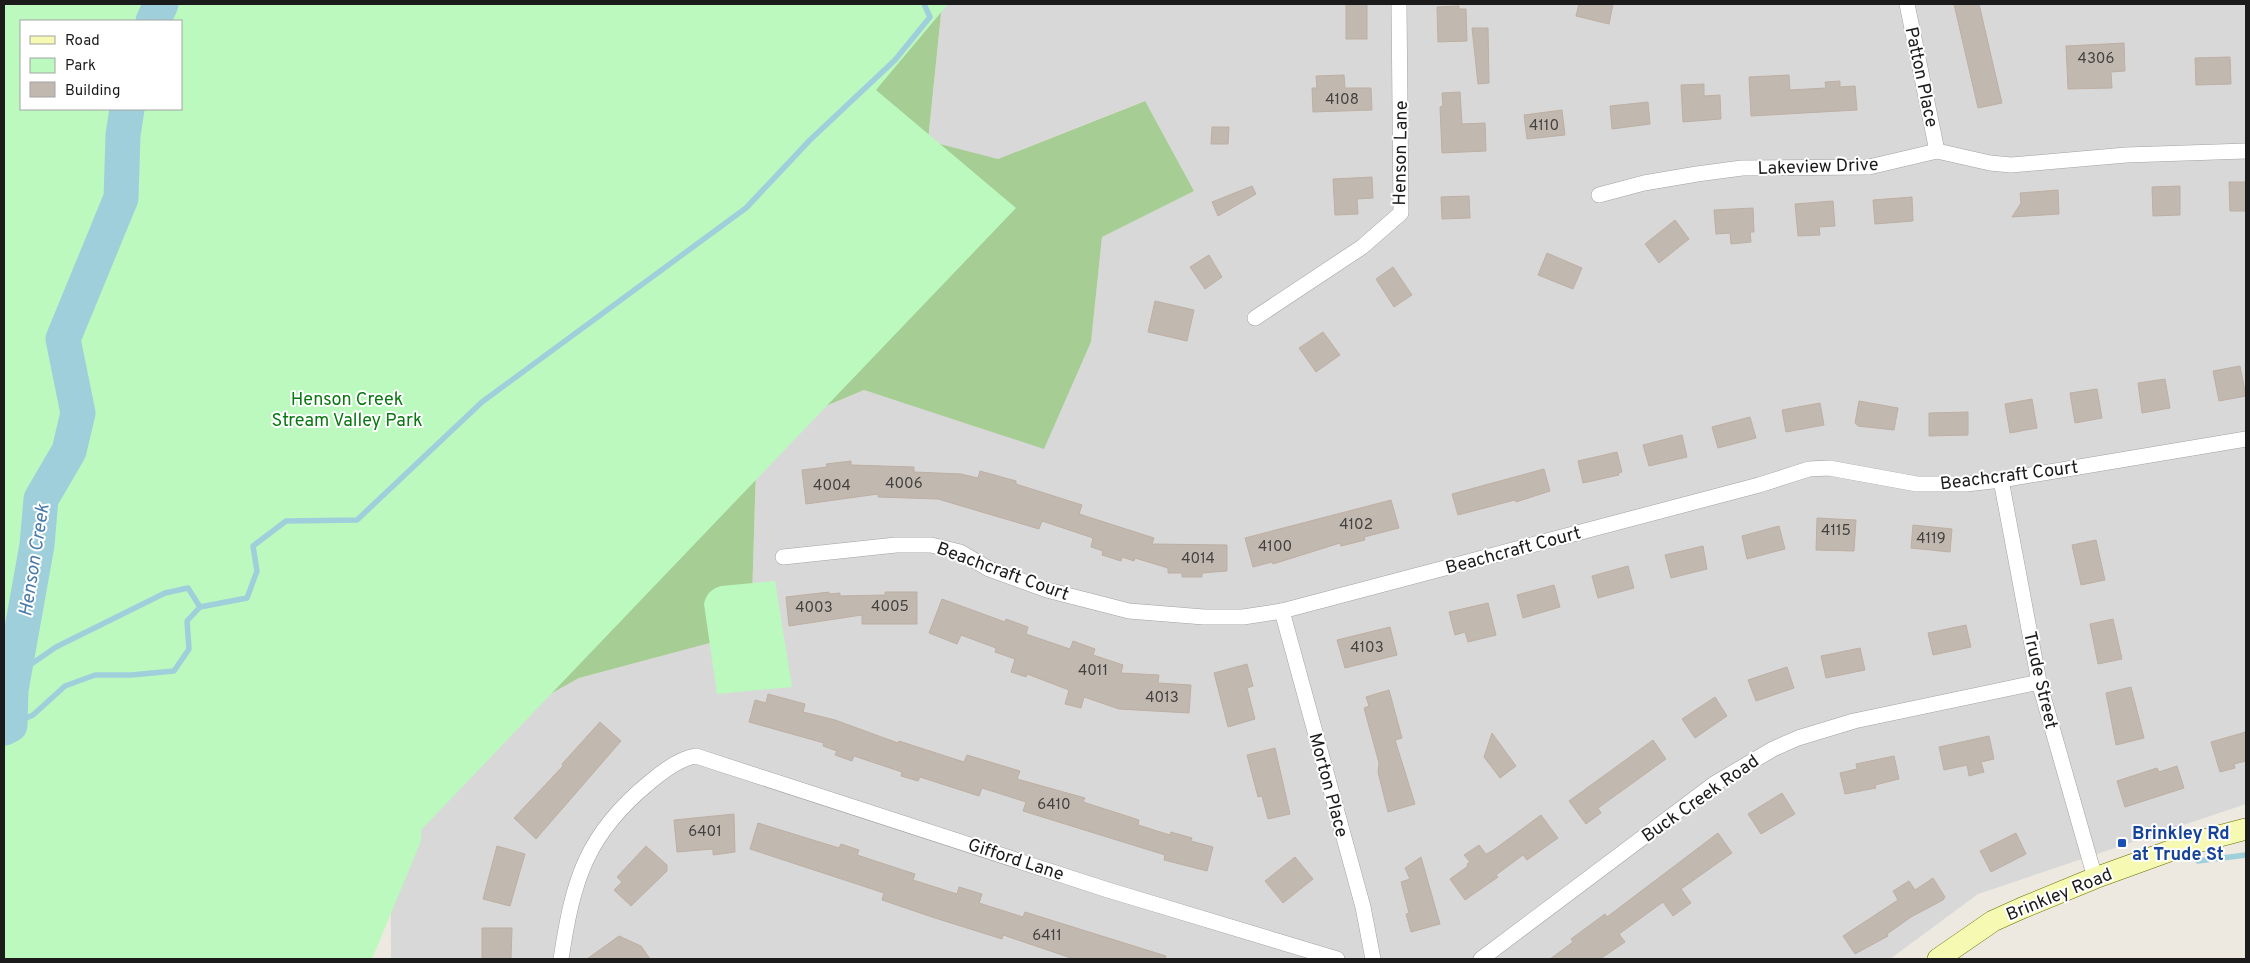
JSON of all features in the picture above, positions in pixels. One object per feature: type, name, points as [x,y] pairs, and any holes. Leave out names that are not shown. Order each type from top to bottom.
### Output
[{"type":"main road","name":"Brinkley Road","points":[[1938,959],[1993,921],[2095,878],[2188,844],[2246,829]]},
{"type":"street","name":"Henson Lane","points":[[1255,318],[1362,247],[1401,213],[1400,4]]},
{"type":"street","name":"Patton Place","points":[[1907,4],[1937,151]]},
{"type":"street","name":"Lakeview Drive","points":[[1599,195],[1644,183],[1742,168],[1869,167],[1937,151],[1990,163],[2011,164],[2126,154],[2246,151]]},
{"type":"street","name":"Beachcraft Court","points":[[784,557],[896,545],[931,545],[960,552],[989,569],[1048,590],[1129,611],[1204,618],[1243,617],[1282,611],[1759,485],[1809,468],[1829,468],[1916,484],[1966,484],[2001,480],[2246,439]]},
{"type":"street","name":"Trude Street","points":[[2001,480],[2038,682],[2095,878]]},
{"type":"street","name":"Morton Place","points":[[1282,611],[1363,906],[1372,959]]},
{"type":"street","name":"Buck Creek Road","points":[[1481,959],[1714,784],[1773,749],[1814,732],[1854,721],[2038,682]]},
{"type":"street","name":"Gifford Lane","points":[[561,959],[574,890],[590,851],[600,834],[621,807],[657,776],[689,757],[696,756],[1108,890],[1337,959]]},
{"type":"shaded area","points":[[942,4],[2246,4],[2246,804],[1978,894],[1890,959],[391,959],[390,783],[579,678],[751,632],[757,436],[864,390],[1044,448],[1091,342],[1102,237],[1194,191],[1144,101],[998,159],[928,142]]},
{"type":"green space","name":"Henson Creek Stream Valley Park","points":[[4,4],[948,4],[876,90],[1016,208],[421,830],[421,841],[372,959],[4,959]]},
{"type":"green space","points":[[942,4],[928,141],[998,159],[1145,101],[1194,191],[1102,237],[1091,342],[1044,449],[864,390],[757,435],[751,632],[579,678],[390,783],[408,580]]},
{"type":"green space","points":[[775,581],[792,687],[717,694],[704,604],[706,597],[712,590],[721,586]]},
{"type":"building","points":[[1346,4],[1367,4],[1367,39],[1346,39]]},
{"type":"building","points":[[1579,4],[1613,4],[1609,24],[1576,16]]},
{"type":"building","points":[[1954,4],[1979,4],[2002,103],[1978,108]]},
{"type":"building","points":[[1459,6],[1459,9],[1466,9],[1467,41],[1438,42],[1437,7]]},
{"type":"building","points":[[1472,28],[1488,28],[1489,83],[1478,84]]},
{"type":"building","points":[[2124,43],[2125,71],[2111,72],[2112,88],[2068,89],[2066,46]]},
{"type":"building","points":[[2230,57],[2231,84],[2196,85],[2195,58]]},
{"type":"building","points":[[1344,75],[1345,88],[1371,88],[1372,110],[1313,112],[1312,88],[1317,88],[1316,76]]},
{"type":"building","points":[[1789,75],[1790,90],[1826,88],[1825,82],[1840,81],[1840,87],[1855,86],[1857,110],[1751,116],[1749,77]]},
{"type":"building","points":[[1704,84],[1704,96],[1720,95],[1721,119],[1683,122],[1681,85]]},
{"type":"building","points":[[1460,92],[1462,124],[1485,123],[1486,151],[1442,153],[1440,107],[1443,106],[1442,93]]},
{"type":"building","points":[[1648,102],[1650,124],[1612,129],[1610,106]]},
{"type":"building","points":[[1562,110],[1565,135],[1527,139],[1524,115]]},
{"type":"building","points":[[1212,127],[1229,127],[1228,144],[1211,144]]},
{"type":"building","points":[[1372,177],[1373,198],[1357,199],[1358,214],[1335,215],[1333,179]]},
{"type":"building","points":[[2229,182],[2246,182],[2246,211],[2230,211]]},
{"type":"building","points":[[1252,186],[1256,194],[1218,216],[1212,202]]},
{"type":"building","points":[[2180,186],[2180,215],[2153,216],[2152,187]]},
{"type":"building","points":[[2058,190],[2059,214],[2012,217],[2021,203],[2020,193]]},
{"type":"building","points":[[1469,196],[1470,218],[1442,219],[1441,197]]},
{"type":"building","points":[[1912,197],[1913,221],[1875,224],[1873,200]]},
{"type":"building","points":[[1833,201],[1835,226],[1819,227],[1820,235],[1798,236],[1795,204]]},
{"type":"building","points":[[1753,208],[1754,232],[1750,232],[1751,242],[1731,244],[1730,233],[1716,234],[1714,210]]},
{"type":"building","points":[[1675,220],[1689,239],[1659,263],[1645,244]]},
{"type":"building","points":[[1547,253],[1582,268],[1573,289],[1538,275]]},
{"type":"building","points":[[1209,255],[1222,277],[1205,289],[1190,267]]},
{"type":"building","points":[[1393,267],[1412,295],[1394,307],[1376,279]]},
{"type":"building","points":[[1155,301],[1194,310],[1187,341],[1148,332]]},
{"type":"building","points":[[1323,332],[1340,355],[1316,372],[1299,348]]},
{"type":"building","points":[[2240,366],[2246,396],[2219,401],[2213,371]]},
{"type":"building","points":[[2165,379],[2170,408],[2142,413],[2138,383]]},
{"type":"building","points":[[2097,389],[2102,418],[2075,423],[2070,393]]},
{"type":"building","points":[[2032,399],[2037,428],[2010,433],[2005,404]]},
{"type":"building","points":[[1859,401],[1898,408],[1894,430],[1858,426],[1855,423]]},
{"type":"building","points":[[1820,403],[1824,425],[1786,432],[1782,410]]},
{"type":"building","points":[[1968,412],[1968,435],[1929,436],[1929,413]]},
{"type":"building","points":[[1750,417],[1756,438],[1718,448],[1712,427]]},
{"type":"building","points":[[1682,435],[1687,457],[1649,466],[1643,445]]},
{"type":"building","points":[[1617,452],[1622,472],[1618,473],[1619,475],[1583,483],[1578,461]]},
{"type":"building","points":[[851,461],[851,465],[914,467],[914,472],[961,474],[978,478],[980,471],[1016,481],[1016,484],[1082,505],[1079,514],[1154,538],[1152,544],[1227,545],[1227,571],[1202,573],[1202,577],[1182,577],[1182,573],[1168,573],[1168,568],[1135,558],[1134,561],[1122,557],[1121,561],[1102,555],[1103,551],[1091,547],[1093,538],[1042,521],[1039,529],[938,499],[878,497],[878,494],[806,504],[802,470],[827,467],[826,464]]},
{"type":"building","points":[[1544,469],[1550,491],[1516,502],[1515,500],[1458,515],[1452,494]]},
{"type":"building","points":[[1391,500],[1399,528],[1364,537],[1365,540],[1341,546],[1340,543],[1273,564],[1272,562],[1253,567],[1245,538]]},
{"type":"building","points":[[1817,518],[1856,520],[1854,551],[1816,550]]},
{"type":"building","points":[[1913,525],[1952,529],[1950,552],[1911,548]]},
{"type":"building","points":[[1779,526],[1785,549],[1747,559],[1742,536]]},
{"type":"building","points":[[2096,540],[2105,580],[2081,585],[2072,545]]},
{"type":"building","points":[[1703,546],[1707,569],[1671,578],[1665,555]]},
{"type":"building","points":[[1628,566],[1634,588],[1598,598],[1592,576]]},
{"type":"building","points":[[1554,585],[1560,607],[1523,618],[1517,595]]},
{"type":"building","points":[[829,592],[829,594],[840,593],[840,596],[885,595],[885,592],[917,592],[917,624],[862,624],[862,615],[789,626],[786,597]]},
{"type":"building","points":[[942,599],[1005,622],[1006,619],[1028,627],[1026,634],[1070,649],[1073,641],[1095,649],[1093,655],[1123,665],[1121,673],[1159,675],[1158,683],[1191,685],[1189,713],[1119,709],[1084,697],[1081,708],[1065,704],[1069,690],[1027,674],[1026,677],[1011,672],[1015,659],[995,652],[996,648],[961,635],[957,644],[929,633]]},
{"type":"building","points":[[1488,603],[1496,635],[1468,642],[1465,632],[1455,635],[1449,612]]},
{"type":"building","points":[[2113,619],[2122,659],[2098,664],[2090,624]]},
{"type":"building","points":[[1966,625],[1971,647],[1933,655],[1928,633]]},
{"type":"building","points":[[1390,627],[1397,655],[1345,668],[1337,640]]},
{"type":"building","points":[[1860,648],[1865,670],[1826,678],[1821,656]]},
{"type":"building","points":[[1247,664],[1253,686],[1247,688],[1255,719],[1228,727],[1214,673]]},
{"type":"building","points":[[1787,667],[1794,688],[1756,701],[1748,680]]},
{"type":"building","points":[[2131,687],[2144,738],[2116,745],[2106,693]]},
{"type":"building","points":[[1389,690],[1402,738],[1395,740],[1415,804],[1388,812],[1378,772],[1379,763],[1364,708],[1369,706],[1366,697]]},
{"type":"building","points":[[768,694],[805,704],[803,712],[835,720],[898,743],[899,741],[964,762],[967,755],[1020,771],[1017,779],[1085,798],[1083,802],[1139,820],[1138,825],[1170,835],[1171,832],[1192,838],[1191,841],[1213,847],[1207,871],[1164,860],[1165,855],[1023,811],[1026,802],[982,788],[979,796],[920,777],[918,781],[901,776],[902,772],[854,756],[852,761],[835,755],[837,751],[823,746],[824,743],[749,722],[755,700],[766,703]]},
{"type":"building","points":[[1715,697],[1727,716],[1695,738],[1682,719]]},
{"type":"building","points":[[600,722],[621,741],[536,839],[514,818],[563,766],[562,764]]},
{"type":"building","points":[[2246,732],[2246,761],[2234,764],[2235,768],[2220,772],[2211,742]]},
{"type":"building","points":[[1492,733],[1516,766],[1500,778],[1484,757]]},
{"type":"building","points":[[1989,736],[1994,759],[1981,762],[1984,772],[1969,776],[1967,765],[1944,770],[1939,747]]},
{"type":"building","points":[[1653,740],[1666,759],[1598,808],[1601,813],[1586,824],[1569,801]]},
{"type":"building","points":[[1275,748],[1290,814],[1268,819],[1262,796],[1258,797],[1247,755]]},
{"type":"building","points":[[1894,756],[1899,779],[1875,785],[1876,788],[1845,794],[1840,773],[1857,769],[1856,764]]},
{"type":"building","points":[[2177,766],[2184,788],[2125,807],[2117,781],[2157,768],[2159,772]]},
{"type":"building","points":[[1782,793],[1795,814],[1761,834],[1748,814]]},
{"type":"building","points":[[734,814],[735,852],[713,855],[713,849],[677,852],[674,820]]},
{"type":"building","points":[[1541,815],[1558,838],[1527,860],[1523,855],[1496,875],[1498,877],[1465,900],[1450,879],[1468,866],[1467,864],[1470,862],[1464,855],[1479,845],[1486,854],[1492,851]]},
{"type":"building","points":[[758,823],[839,848],[841,844],[859,850],[857,855],[915,874],[913,880],[957,894],[959,887],[982,894],[979,903],[1023,917],[1025,912],[1166,956],[1165,959],[1074,959],[1003,935],[1002,939],[935,918],[882,900],[884,893],[750,849]]},
{"type":"building","points":[[1718,833],[1732,853],[1681,889],[1691,903],[1673,916],[1663,902],[1619,934],[1625,942],[1600,959],[1550,959],[1573,942],[1571,939],[1605,914],[1607,917]]},
{"type":"building","points":[[2016,833],[2026,854],[1991,872],[1980,851]]},
{"type":"building","points":[[497,846],[525,854],[510,906],[483,899]]},
{"type":"building","points":[[646,846],[667,865],[667,871],[631,906],[614,890],[622,882],[617,877]]},
{"type":"building","points":[[1295,857],[1313,879],[1283,903],[1265,881]]},
{"type":"building","points":[[1421,857],[1440,924],[1411,932],[1406,914],[1409,913],[1401,882],[1410,879],[1405,868]]},
{"type":"building","points":[[1933,878],[1945,897],[1943,900],[1911,917],[1887,934],[1888,936],[1855,954],[1843,936],[1898,900],[1893,891],[1909,881],[1915,890]]},
{"type":"building","points":[[482,928],[512,928],[511,959],[482,959]]},
{"type":"building","points":[[619,936],[641,946],[650,959],[587,959]]},
{"type":"waterway","name":"Henson Creek","points":[[153,20],[161,4]]},
{"type":"waterway","points":[[11,690],[27,667],[56,647],[165,593],[188,588],[200,607],[247,598],[257,571],[253,546],[286,521],[357,520],[482,402],[746,208],[810,140],[895,60],[930,17],[924,4]]},
{"type":"waterway","name":"Henson Creek","points":[[4,728],[10,725],[11,690],[37,545],[41,499],[69,451],[78,413],[63,339],[121,198],[123,135],[127,110]]},
{"type":"waterway","points":[[10,725],[33,715],[65,686],[95,675],[131,675],[174,671],[189,649],[187,621],[200,607]]},
{"type":"waterway","points":[[2198,861],[2246,855]]},
{"type":"place","name":"Brinkley Rd at Trude St","points":[[2122,843]]}]
